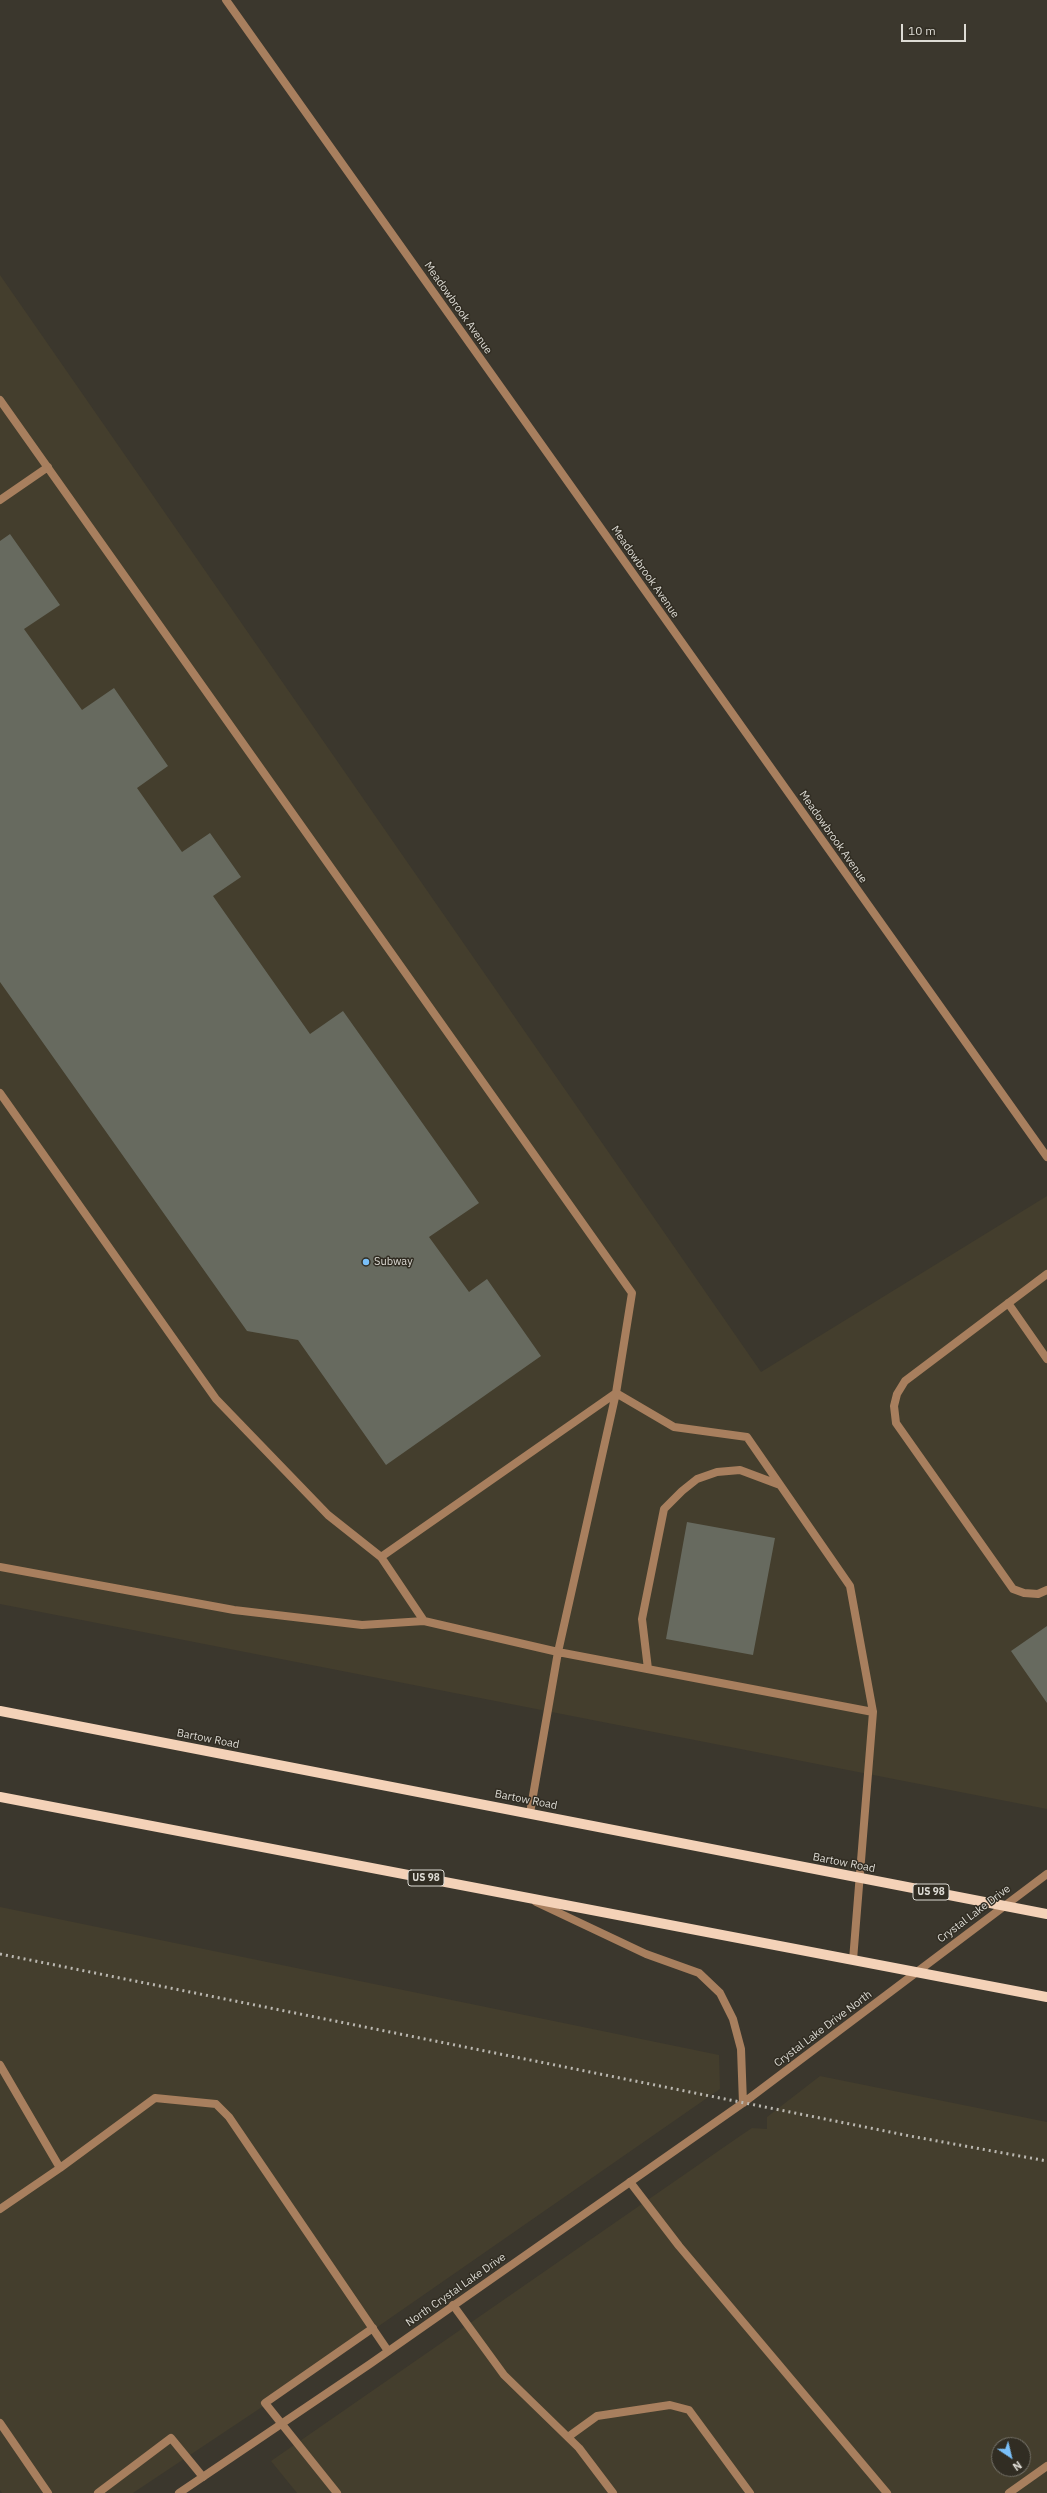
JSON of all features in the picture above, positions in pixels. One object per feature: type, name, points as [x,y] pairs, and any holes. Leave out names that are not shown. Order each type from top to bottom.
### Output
[{"type":"main road","name":"Bartow Road","points":[[0,1711],[1047,1914]]},
{"type":"main road","name":"US 98","points":[[0,1797],[1047,1997]]},
{"type":"street","name":"Meadowbrook Avenue","points":[[226,0],[1047,1157]]},
{"type":"street","points":[[0,400],[632,1293],[616,1393],[558,1652],[530,1813]]},
{"type":"street","points":[[0,500],[48,467]]},
{"type":"street","points":[[0,1093],[216,1398],[328,1515],[381,1557],[424,1621]]},
{"type":"street","points":[[1047,1274],[905,1381],[897,1394],[894,1406],[896,1423],[1013,1589],[1024,1593],[1038,1594],[1047,1590]]},
{"type":"street","points":[[1008,1303],[1047,1359]]},
{"type":"street","points":[[616,1393],[674,1427],[747,1437],[850,1586],[873,1712],[853,1960]]},
{"type":"street","points":[[381,1557],[616,1393]]},
{"type":"street","points":[[648,1669],[642,1619],[664,1509],[697,1479],[717,1472],[740,1470],[780,1485]]},
{"type":"street","points":[[0,1568],[234,1610],[362,1624],[424,1621],[558,1652],[873,1712]]},
{"type":"street","name":"Crystal Lake Drive","points":[[915,1972],[1047,1874]]},
{"type":"street","points":[[527,1898],[646,1954],[699,1973],[715,1988],[720,1993],[732,2019],[741,2049],[743,2103]]},
{"type":"street","name":"Crystal Lake Drive North","points":[[743,2103],[915,1972]]},
{"type":"street","points":[[0,2066],[60,2168]]},
{"type":"street","points":[[0,2209],[60,2168],[155,2098],[216,2104],[229,2117],[388,2351]]},
{"type":"street","name":"North Crystal Lake Drive","points":[[179,2493],[283,2424],[743,2103]]},
{"type":"street","points":[[630,2182],[679,2246],[887,2493]]},
{"type":"street","points":[[453,2305],[504,2374],[568,2437],[613,2493]]},
{"type":"street","points":[[337,2493],[265,2403],[373,2328]]},
{"type":"street","points":[[568,2437],[597,2416],[670,2405],[689,2410],[750,2493]]},
{"type":"street","points":[[0,2423],[48,2493]]},
{"type":"street","points":[[98,2493],[171,2438],[203,2477]]},
{"type":"street","points":[[1009,2493],[1047,2466]]},
{"type":"shaded area","points":[[0,275],[761,1372],[1047,1196],[1047,1809],[0,1604]]},
{"type":"shaded area","points":[[0,1907],[719,2055],[720,2089],[268,2403],[133,2493],[2,2493],[0,2490]]},
{"type":"shaded area","points":[[820,2076],[1047,2122],[1047,2493],[297,2493],[271,2461],[740,2136],[752,2128],[767,2129],[767,2117]]},
{"type":"building","points":[[10,534],[60,605],[24,629],[82,710],[114,688],[168,766],[137,788],[182,852],[210,833],[241,877],[213,896],[310,1034],[343,1011],[479,1203],[429,1237],[469,1292],[487,1279],[541,1356],[386,1465],[298,1340],[247,1331],[0,982],[0,541]]},
{"type":"building","points":[[687,1522],[775,1538],[753,1655],[666,1639]]},
{"type":"building","points":[[1047,1626],[1047,1703],[1011,1651]]},
{"type":"railway","points":[[0,1954],[910,2136],[1047,2161]]},
{"type":"place","name":"Subway","points":[[366,1262]]}]
